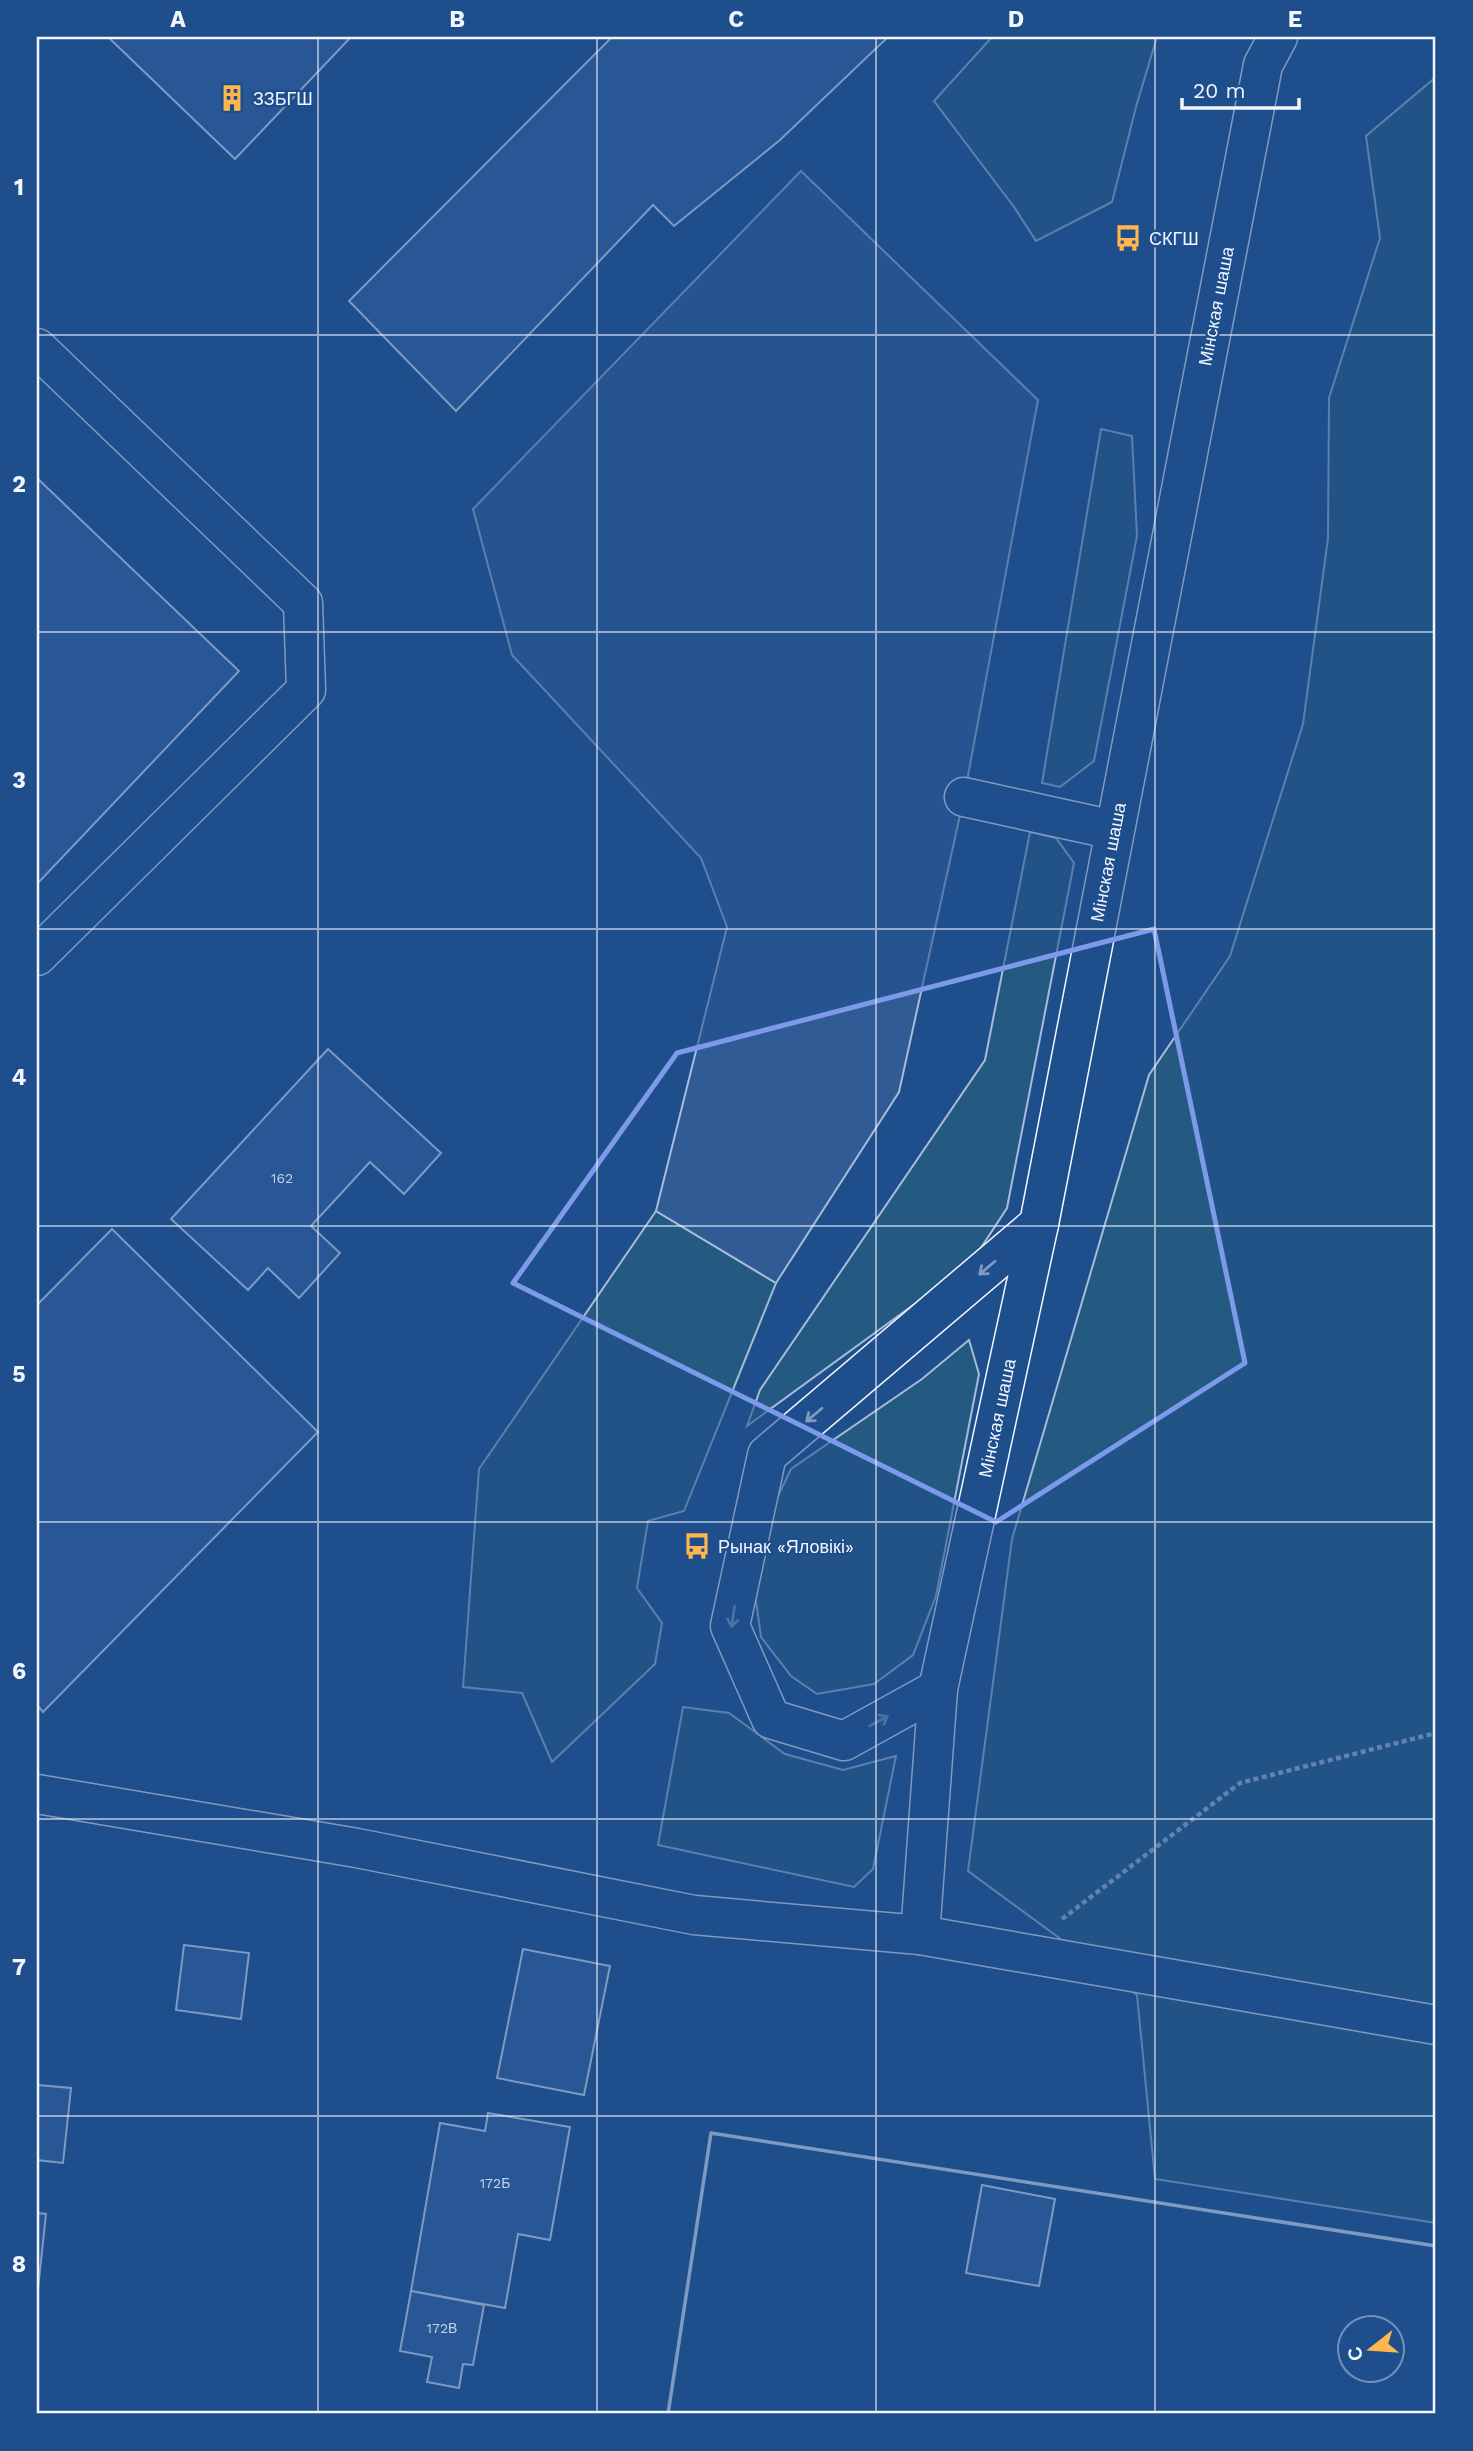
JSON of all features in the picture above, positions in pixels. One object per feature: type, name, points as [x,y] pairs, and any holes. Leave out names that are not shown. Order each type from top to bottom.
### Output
[{"type":"street","name":"Мінская шаша","points":[[919,1935],[937,1689],[1039,1224],[1263,65],[1278,37]]},
{"type":"street","points":[[37,348],[303,603],[306,690],[37,956]]},
{"type":"street","points":[[964,797],[1114,830]]},
{"type":"street","points":[[937,1689],[844,1741],[771,1719],[730,1626],[767,1455],[1039,1224]]},
{"type":"street","points":[[37,1794],[357,1847],[694,1915],[919,1935],[1436,2025]]},
{"type":"path","points":[[1018,1952],[1240,1783],[1436,1733]]},
{"type":"highlighted area","points":[[1154,929],[1245,1363],[996,1522],[513,1283],[677,1053]]},
{"type":"shaded area","points":[[992,37],[1157,37],[1112,202],[1036,241],[1014,207],[934,101]]},
{"type":"shaded area","points":[[1436,77],[1436,2223],[1155,2179],[1137,1995],[968,1871],[1012,1539],[1149,1075],[1230,956],[1303,724],[1328,538],[1329,398],[1380,238],[1366,136]]},
{"type":"shaded area","points":[[801,171],[1038,400],[964,797],[899,1092],[776,1283],[656,1211],[727,927],[701,858],[512,655],[473,509]]},
{"type":"shaded area","points":[[1101,429],[1132,436],[1137,536],[1094,761],[1060,787],[1042,783]]},
{"type":"shaded area","points":[[1030,832],[1056,838],[1074,863],[1007,1208],[971,1263],[747,1426],[760,1390],[985,1060]]},
{"type":"shaded area","points":[[656,1211],[776,1283],[684,1511],[648,1521],[637,1588],[662,1623],[655,1664],[552,1762],[522,1693],[463,1687],[479,1469]]},
{"type":"shaded area","points":[[969,1340],[979,1374],[936,1596],[913,1655],[874,1684],[817,1694],[791,1676],[761,1637],[754,1587],[766,1521],[791,1469],[922,1379]]},
{"type":"shaded area","points":[[683,1707],[729,1713],[785,1754],[843,1770],[896,1756],[873,1869],[854,1887],[658,1845]]},
{"type":"building","name":"ЗЗБГШ","points":[[108,37],[351,37],[235,159]]},
{"type":"building","points":[[612,37],[888,37],[780,140],[674,226],[653,205],[456,411],[349,301]]},
{"type":"building","points":[[37,478],[239,671],[37,884]]},
{"type":"building","points":[[328,1049],[441,1153],[404,1194],[370,1162],[311,1226],[340,1253],[299,1298],[268,1268],[248,1290],[171,1219]]},
{"type":"building","points":[[112,1229],[318,1432],[43,1712],[37,1705],[37,1305]]},
{"type":"building","points":[[184,1945],[249,1953],[241,2019],[176,2010]]},
{"type":"building","points":[[523,1949],[610,1966],[584,2095],[497,2078]]},
{"type":"building","points":[[37,2085],[71,2088],[63,2163],[37,2160]]},
{"type":"building","points":[[488,2113],[570,2127],[550,2240],[518,2234],[505,2308],[411,2291],[440,2123],[485,2131]]},
{"type":"building","points":[[982,2185],[1055,2199],[1039,2286],[966,2273]]},
{"type":"building","points":[[37,2213],[46,2214],[38,2289],[37,2289]]},
{"type":"building","points":[[411,2291],[484,2305],[473,2365],[463,2364],[459,2388],[427,2382],[432,2357],[400,2351]]},
{"type":"wall","points":[[668,2414],[711,2133],[1436,2246]]},
{"type":"place","name":"ЗЗБГШ","points":[[232,98]]},
{"type":"place","name":"СКГШ","points":[[1128,238]]},
{"type":"place","name":"Рынак «Яловікі»","points":[[697,1546]]}]
